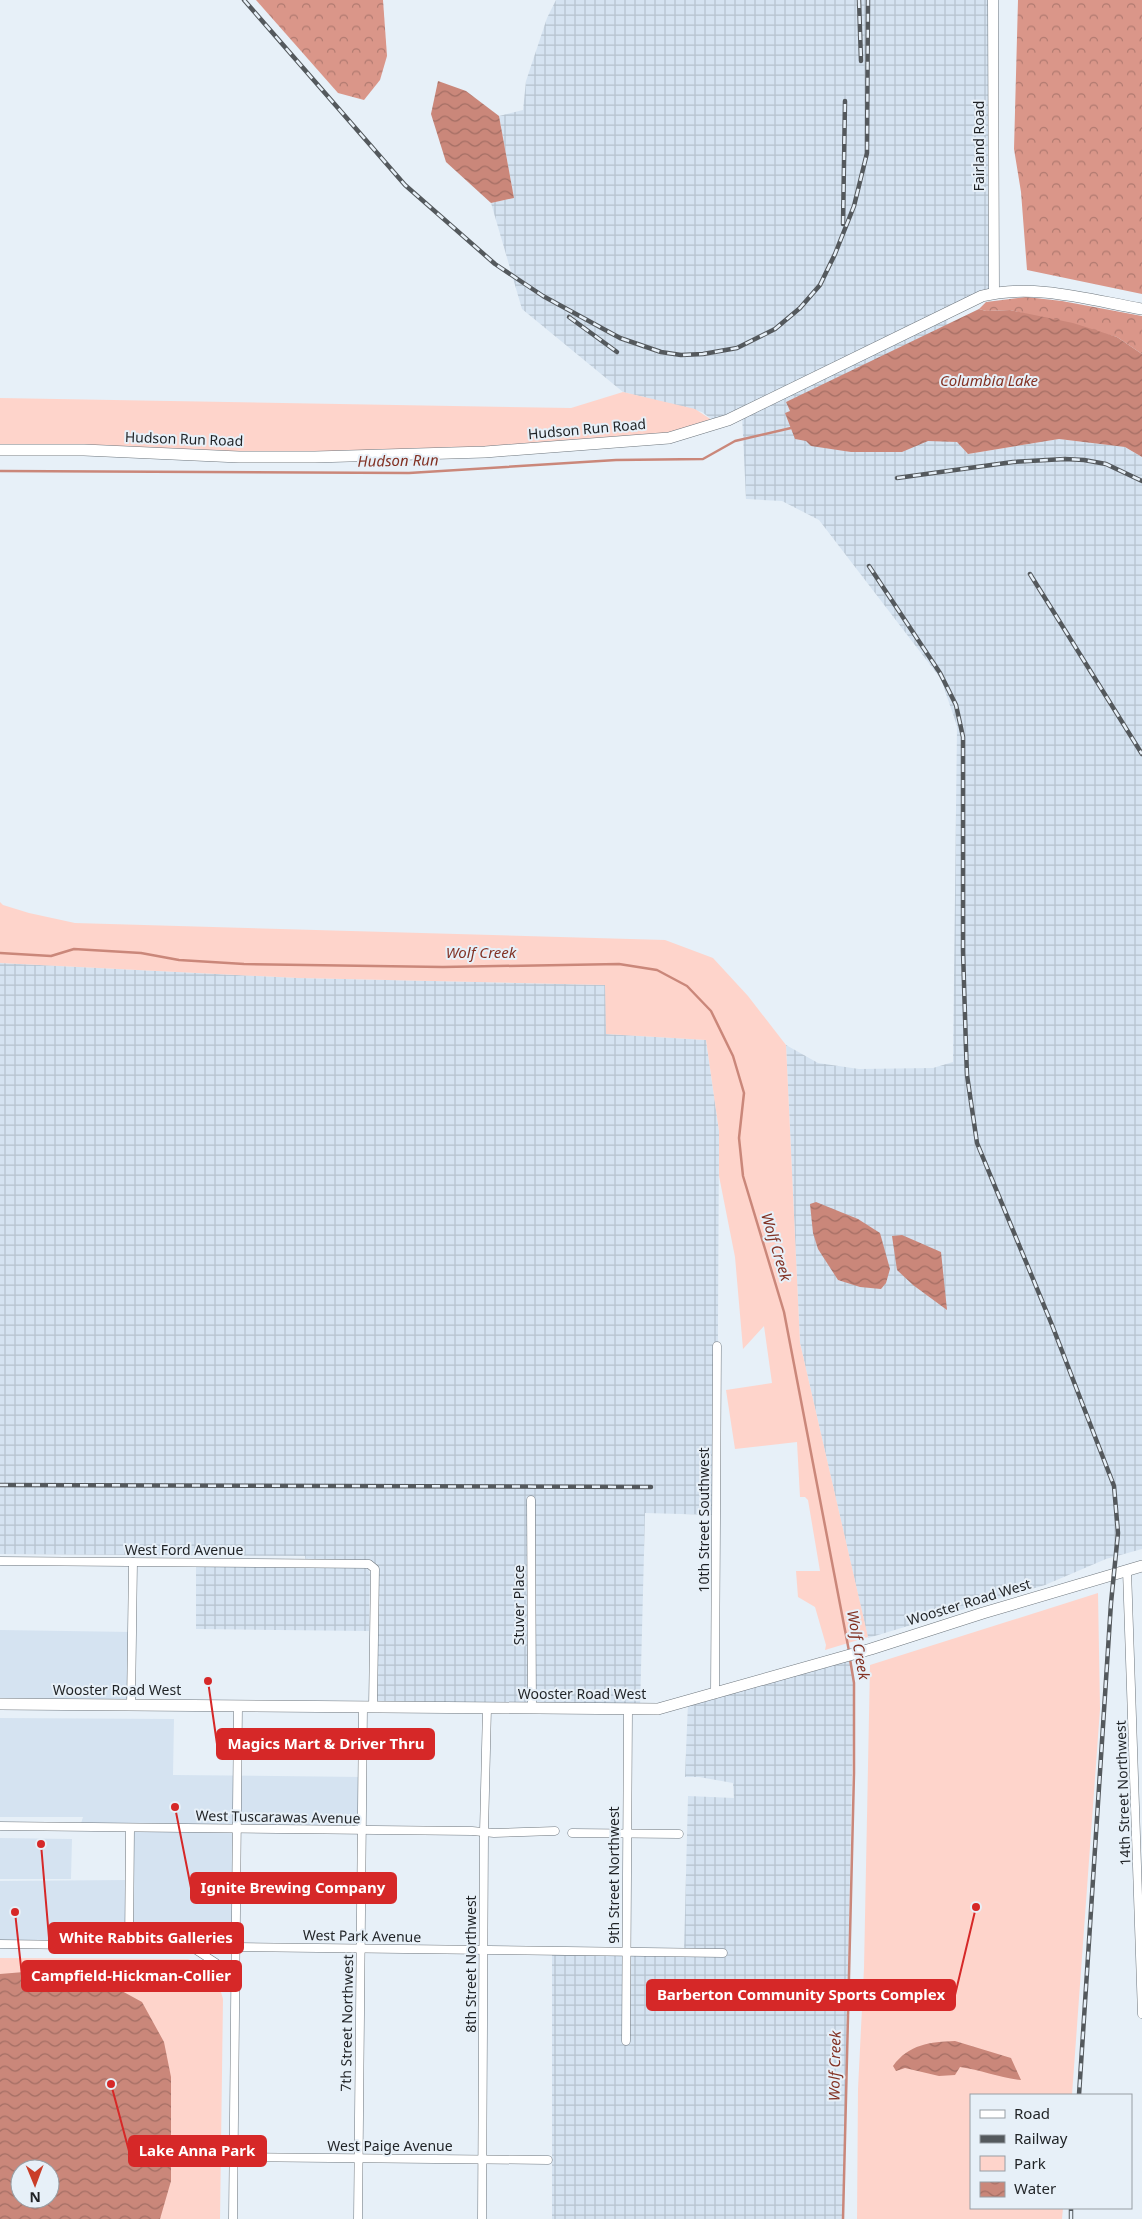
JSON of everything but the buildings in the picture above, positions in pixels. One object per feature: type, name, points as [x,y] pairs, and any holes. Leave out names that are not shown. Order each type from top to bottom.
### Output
[{"type":"main road","name":"Hudson Run Road","points":[[0,450],[84,450],[239,456],[371,456],[485,452],[669,438],[728,420],[982,296],[1029,290],[1142,309]]},
{"type":"main road","name":"Wooster Road West","points":[[0,1704],[628,1710],[666,1708],[871,1649],[1142,1566]]},
{"type":"street","name":"Fairland Road","points":[[994,0],[994,293]]},
{"type":"street","name":"10th Street Southwest","points":[[715,1694],[716,1346]]},
{"type":"street","name":"Stuver Place","points":[[531,1500],[532,1709]]},
{"type":"street","name":"West Ford Avenue","points":[[0,1561],[368,1564]]},
{"type":"street","points":[[131,1705],[133,1562]]},
{"type":"street","name":"7th Street Northwest","points":[[358,2219],[362,1830],[374,1569],[368,1564]]},
{"type":"street","name":"14th Street Northwest","points":[[1127,1570],[1140,1876],[1142,2014]]},
{"type":"street","points":[[233,2219],[238,1706]]},
{"type":"street","name":"8th Street Northwest","points":[[482,2219],[484,1832],[487,1708]]},
{"type":"street","name":"9th Street Northwest","points":[[626,2041],[628,1710]]},
{"type":"street","name":"West Tuscarawas Avenue","points":[[0,1826],[555,1832]]},
{"type":"street","points":[[129,1946],[130,1828]]},
{"type":"street","points":[[572,1833],[627,1832],[679,1834]]},
{"type":"street","name":"West Park Avenue","points":[[0,1944],[626,1950],[723,1953]]},
{"type":"street","points":[[190,1946],[216,1963],[235,1987]]},
{"type":"street","name":"West Paige Avenue","points":[[233,2157],[548,2160]]},
{"type":"shaded area","points":[[556,0],[993,0],[994,293],[948,312],[939,441],[957,442],[968,454],[1059,439],[1125,447],[1142,457],[1142,1549],[1106,1559],[1045,1585],[868,1638],[800,1343],[786,1045],[818,1063],[859,1069],[933,1068],[953,1062],[957,726],[941,679],[819,520],[782,501],[746,499],[742,414],[718,424],[702,412],[623,392],[522,309],[491,203],[514,198],[499,116],[523,110],[526,81],[547,18]]},
{"type":"shaded area","points":[[0,963],[298,978],[606,985],[606,1034],[706,1040],[719,1131],[717,1515],[645,1513],[640,1709],[373,1707],[371,1566],[306,1563],[305,1556],[0,1554]]},
{"type":"shaded area","points":[[196,1566],[368,1568],[370,1574],[369,1631],[196,1629]]},
{"type":"shaded area","points":[[0,1630],[132,1632],[131,1705],[0,1704]]},
{"type":"shaded area","points":[[848,1655],[854,1683],[843,2219],[552,2219],[552,1950],[684,1952],[688,1796],[734,1798],[733,1783],[699,1777],[685,1777],[688,1702]]},
{"type":"shaded area","points":[[0,1718],[174,1719],[173,1775],[363,1777],[362,1830],[236,1829],[236,1947],[0,1944],[0,1881],[129,1880],[130,1828],[80,1827],[83,1817],[0,1817]]},
{"type":"shaded area","points":[[0,1838],[72,1839],[71,1879],[0,1879]]},
{"type":"green space","points":[[256,0],[383,0],[387,56],[380,80],[364,100],[338,93]]},
{"type":"green space","points":[[1018,0],[1142,0],[1142,294],[1027,270],[1021,192],[1014,149]]},
{"type":"green space","points":[[1026,297],[1062,301],[1142,316],[1142,354],[1117,337],[1010,310],[986,311],[979,309],[986,302]]},
{"type":"green space","points":[[623,392],[695,409],[718,424],[692,432],[448,454],[0,450],[0,398],[571,408]]},
{"type":"green space","points":[[0,902],[3,905],[29,913],[75,923],[665,940],[713,958],[748,996],[786,1045],[800,1343],[868,1637],[825,1650],[826,1645],[815,1607],[798,1597],[796,1571],[820,1571],[808,1500],[805,1497],[800,1497],[797,1442],[735,1449],[726,1390],[772,1383],[764,1326],[743,1349],[735,1257],[719,1176],[719,1131],[706,1040],[606,1034],[605,985],[298,978],[0,963]]},
{"type":"green space","points":[[1098,1593],[1100,1709],[1072,2094],[970,2094],[970,2209],[1063,2209],[1062,2219],[857,2219],[858,2089],[864,1968],[870,1665]]},
{"type":"green space","points":[[0,1958],[188,1959],[211,1974],[221,1991],[223,1999],[220,2219],[0,2219]]},
{"type":"water","points":[[438,81],[466,91],[499,116],[514,198],[491,203],[446,162],[431,114]]},
{"type":"water","name":"Columbia Lake","points":[[979,309],[986,311],[1010,310],[1073,323],[1117,337],[1142,354],[1142,457],[1125,447],[1059,439],[968,454],[957,442],[928,441],[902,452],[851,452],[811,446],[806,441],[795,439],[785,413],[790,411],[786,402]]},
{"type":"water","points":[[816,1202],[858,1219],[880,1233],[890,1269],[886,1283],[881,1289],[860,1287],[838,1280],[818,1249],[813,1233],[810,1204]]},
{"type":"water","points":[[902,1235],[941,1252],[947,1310],[913,1285],[897,1270],[892,1236]]},
{"type":"water","points":[[24,1972],[67,1975],[109,1984],[142,2002],[164,2042],[171,2077],[171,2181],[160,2219],[0,2219],[0,1974]]},
{"type":"water","points":[[955,2041],[1011,2058],[1021,2080],[960,2067],[955,2075],[939,2076],[905,2068],[896,2071],[893,2066],[913,2049],[937,2042]]},
{"type":"waterway","name":"Hudson Run","points":[[0,471],[409,473],[616,460],[703,459],[735,441],[791,428]]},
{"type":"waterway","name":"Wolf Creek","points":[[0,953],[51,956],[74,949],[141,953],[179,960],[244,964],[443,967],[619,964],[657,970],[687,986],[711,1011],[733,1056],[744,1093],[739,1138],[743,1176],[784,1312],[849,1651]]},
{"type":"waterway","name":"Wolf Creek","points":[[843,2219],[854,1773],[854,1683],[850,1659]]},
{"type":"railway","points":[[244,0],[405,185],[495,264],[543,296],[620,338],[661,352],[681,355],[703,354],[737,348],[775,329],[800,308],[820,285],[835,254],[854,206],[867,153],[868,0]]},
{"type":"railway","points":[[859,0],[861,61]]},
{"type":"railway","points":[[843,224],[845,101]]},
{"type":"railway","points":[[569,317],[617,352]]},
{"type":"railway","points":[[897,478],[1013,462],[1065,459],[1106,464],[1142,481]]},
{"type":"railway","points":[[869,566],[940,673],[956,705],[963,737],[963,951],[967,1075],[977,1143],[1052,1325],[1114,1486],[1118,1533],[1111,1603],[1079,2094]]},
{"type":"railway","points":[[1030,574],[1142,754]]},
{"type":"railway","points":[[0,1485],[651,1487]]},
{"type":"railway","points":[[1071,2209],[1071,2219]]},
{"type":"place","name":"Magics Mart & Driver Thru","points":[[208,1681]]},
{"type":"place","name":"Ignite Brewing Company","points":[[175,1807]]},
{"type":"place","name":"White Rabbits Galleries","points":[[41,1844]]},
{"type":"place","name":"Barberton Community Sports Complex","points":[[976,1907]]},
{"type":"place","name":"Campfield-Hickman-Collier","points":[[15,1912]]},
{"type":"place","name":"Lake Anna Park","points":[[111,2084]]}]
